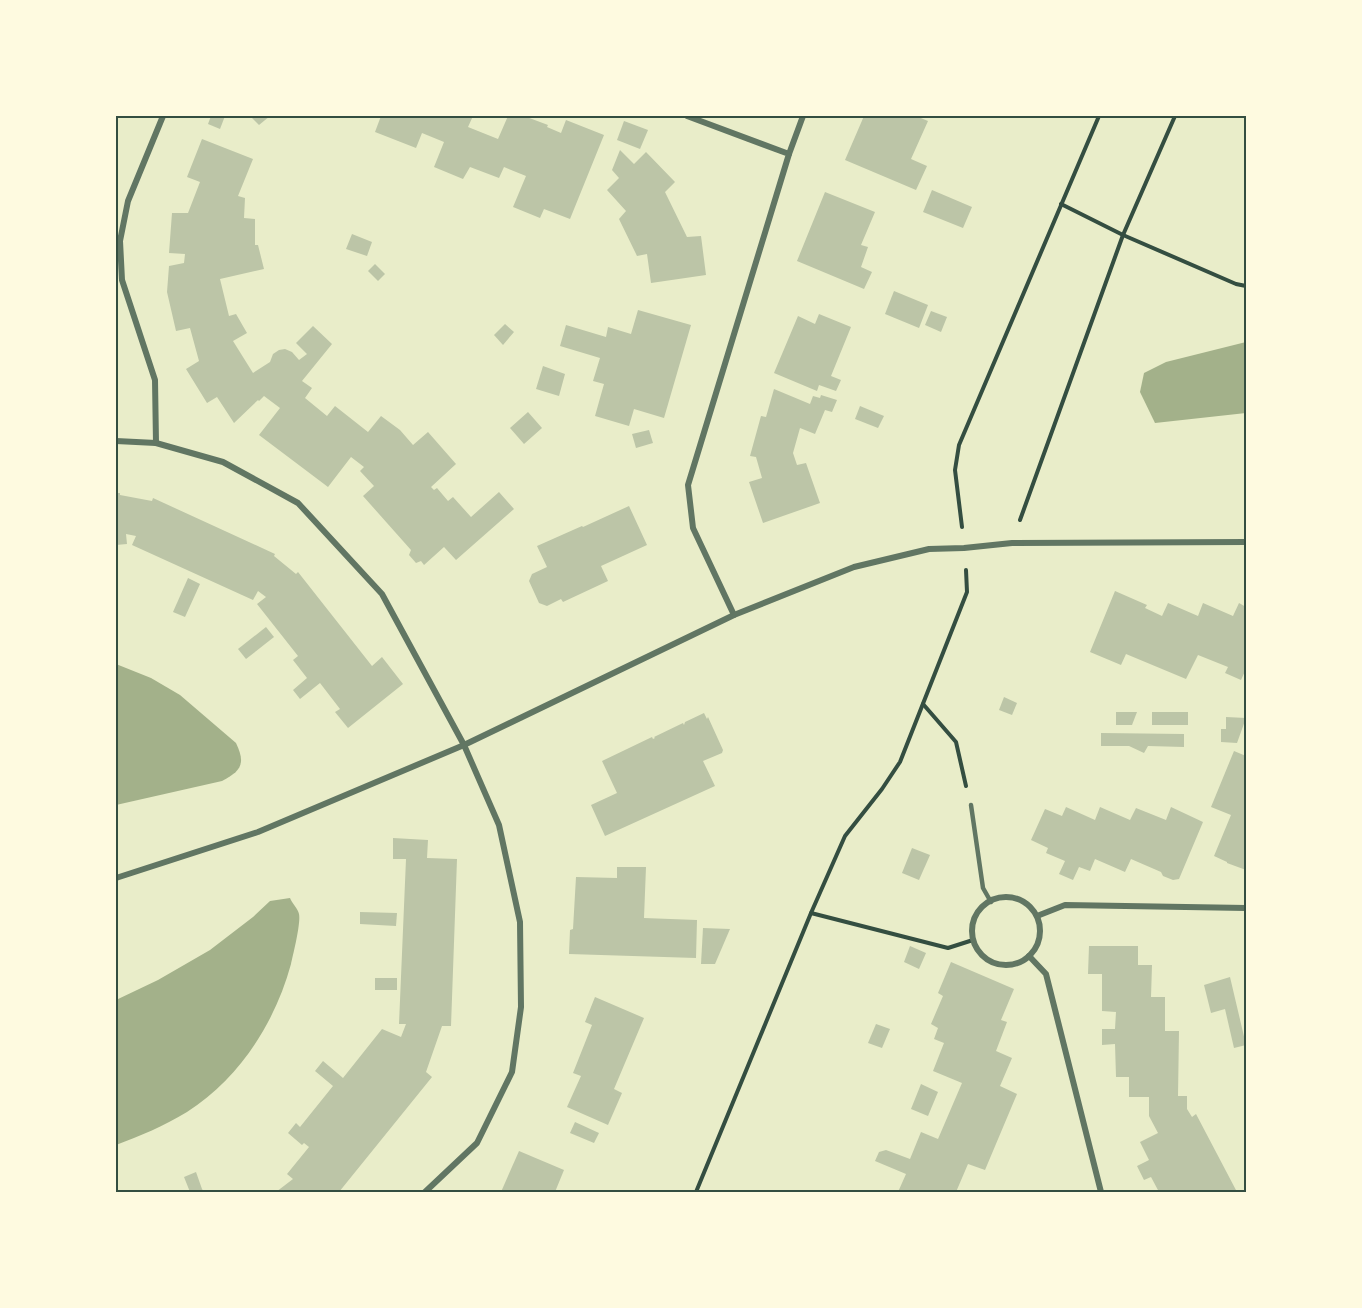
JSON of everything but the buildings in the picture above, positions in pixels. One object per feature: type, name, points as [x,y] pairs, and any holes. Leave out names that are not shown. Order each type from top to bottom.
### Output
[{"type":"street","points":[[156,443],[155,380],[122,280],[120,241],[128,201],[163,116]]},
{"type":"street","points":[[687,116],[789,154]]},
{"type":"street","points":[[734,615],[693,528],[688,485],[789,154],[803,116]]},
{"type":"street","points":[[116,441],[156,443],[223,462],[298,503],[382,594],[464,746],[499,825],[520,922],[521,1007],[512,1072],[477,1143],[425,1192]]},
{"type":"street","points":[[116,878],[258,832],[464,746],[734,615],[854,567],[929,549],[1012,543],[1246,542]]},
{"type":"street","points":[[998,898],[1014,898],[1027,904],[1037,916],[1040,930],[1038,942],[1032,953],[1023,961],[999,964],[988,960],[973,940],[972,928],[976,916],[985,904],[998,898]]},
{"type":"street","points":[[1037,916],[1065,905],[1246,908]]},
{"type":"street","points":[[1029,956],[1046,974],[1101,1192]]},
{"type":"lane","points":[[971,805],[983,888],[991,902]]},
{"type":"path","points":[[696,1192],[845,836],[900,762],[967,592],[955,470],[959,445],[1099,116]]},
{"type":"path","points":[[1012,543],[1123,235],[1174,116]]},
{"type":"path","points":[[1061,204],[1123,235],[1236,284],[1246,286]]},
{"type":"path","points":[[923,704],[956,742],[971,805]]},
{"type":"path","points":[[811,913],[948,948],[973,940]]},
{"type":"shaded area","points":[[1246,342],[1246,413],[1155,423],[1140,392],[1144,373],[1166,362]]},
{"type":"shaded area","points":[[116,664],[151,678],[180,695],[236,743],[241,762],[234,774],[222,781],[116,805]]},
{"type":"shaded area","points":[[290,898],[299,918],[291,964],[275,1007],[252,1048],[239,1066],[206,1099],[170,1122],[116,1145],[116,1000],[158,980],[210,950],[270,901]]}]
